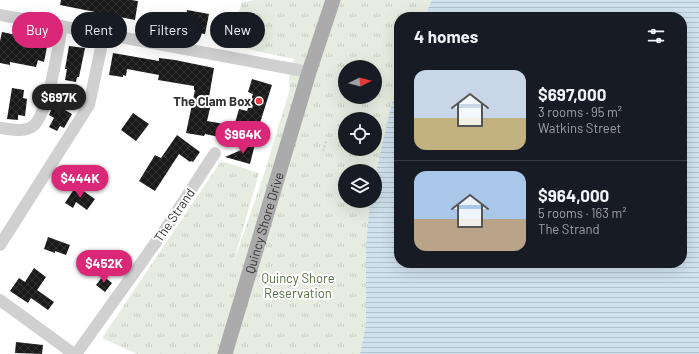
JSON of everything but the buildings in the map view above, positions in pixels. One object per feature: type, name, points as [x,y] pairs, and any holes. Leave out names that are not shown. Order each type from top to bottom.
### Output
[{"type":"main road","name":"Quincy Shore Drive","points":[[225,354],[309,72],[333,0]]},
{"type":"street","points":[[0,15],[12,17]]},
{"type":"street","points":[[127,38],[309,72]]},
{"type":"street","points":[[0,128],[24,129],[33,126],[37,122],[49,90],[58,48]]},
{"type":"street","points":[[0,245],[89,105],[101,48]]},
{"type":"street","name":"The Strand","points":[[74,354],[164,232],[215,153]]},
{"type":"street","points":[[0,300],[74,354]]},
{"type":"path","points":[[324,151],[326,142]]},
{"type":"green space","name":"Quincy Shore Reservation","points":[[256,0],[432,0],[426,12],[394,12],[394,97],[382,145],[382,112],[338,112],[338,156],[380,156],[378,164],[338,164],[338,208],[370,208],[366,272],[366,323],[360,354],[137,354],[102,338],[221,161],[259,173],[232,267],[263,177],[290,89],[289,78],[294,59],[243,48],[265,48],[265,12],[239,12],[242,2]]},
{"type":"water","points":[[432,0],[699,0],[699,354],[360,354],[366,323],[366,248],[369,208],[382,208],[382,164],[378,164],[380,156],[382,156],[382,145],[394,97],[394,268],[687,268],[687,12],[426,12]]},
{"type":"place","name":"The Clam Box","points":[[259,101]]}]
